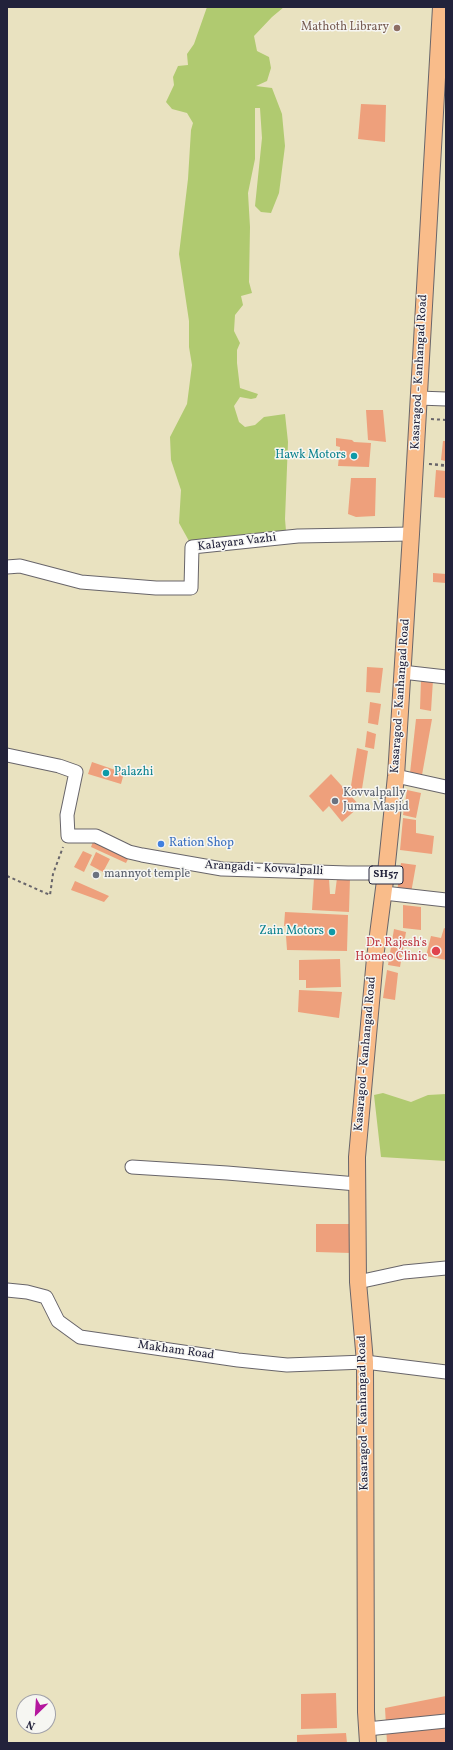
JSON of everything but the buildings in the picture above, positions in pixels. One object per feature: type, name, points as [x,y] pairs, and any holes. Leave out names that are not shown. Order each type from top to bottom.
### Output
[{"type":"main road","name":"Kasaragod - Kanhangad Road","points":[[368,1736],[365,1648],[365,1362],[358,1282],[357,1157],[375,958],[384,893],[396,776],[441,7]]},
{"type":"street","points":[[418,398],[446,400]]},
{"type":"street","name":"Kalayara Vazhi","points":[[7,567],[20,566],[81,582],[156,588],[191,588],[192,547],[298,536],[411,534]]},
{"type":"street","points":[[402,672],[446,677]]},
{"type":"street","points":[[7,755],[59,766],[76,772],[67,815],[68,836]]},
{"type":"street","points":[[396,776],[446,787]]},
{"type":"street","name":"Arangadi - Kovvalpalli","points":[[68,836],[96,836],[129,852],[222,869],[386,873]]},
{"type":"street","points":[[384,893],[446,900]]},
{"type":"street","points":[[132,1168],[227,1173],[358,1184]]},
{"type":"street","points":[[358,1282],[404,1272],[446,1268]]},
{"type":"street","name":"Makham Road","points":[[7,1290],[27,1292],[46,1297],[58,1321],[80,1337],[238,1360],[280,1364],[365,1362]]},
{"type":"street","points":[[365,1362],[446,1372]]},
{"type":"street","points":[[368,1736],[446,1721]]},
{"type":"path","points":[[415,463],[446,466]]},
{"type":"path","points":[[7,876],[50,895],[53,874],[68,836]]},
{"type":"green space","points":[[207,7],[284,7],[254,36],[257,51],[269,57],[271,68],[267,81],[256,86],[272,88],[282,114],[285,146],[279,193],[271,213],[261,212],[255,206],[262,138],[260,108],[255,108],[255,159],[248,193],[250,227],[249,282],[252,293],[241,296],[243,305],[235,315],[234,331],[240,343],[237,350],[237,363],[240,388],[258,394],[256,398],[251,399],[240,397],[234,406],[239,422],[245,427],[255,425],[264,417],[285,414],[288,442],[285,519],[286,531],[189,541],[179,523],[181,490],[171,460],[170,437],[187,404],[192,365],[189,347],[189,321],[179,254],[188,179],[191,130],[193,123],[187,113],[172,109],[166,102],[174,85],[173,77],[178,66],[188,65],[187,54],[194,44]]},
{"type":"green space","points":[[383,1093],[411,1102],[428,1095],[446,1094],[446,1161],[381,1157],[374,1095]]},
{"type":"place","name":"Mathoth Library","points":[[397,28]]},
{"type":"place","name":"Hawk Motors","points":[[354,456]]},
{"type":"place","name":"Palazhi","points":[[106,773]]},
{"type":"place","name":"Kovvalpally Juma Masjid","points":[[335,801]]},
{"type":"place","name":"Ration Shop","points":[[161,844]]},
{"type":"place","name":"mannyot temple","points":[[96,875]]},
{"type":"place","name":"Zain Motors","points":[[332,932]]},
{"type":"place","name":"Dr. Rajesh's Homeo Clinic","points":[[436,951]]}]
